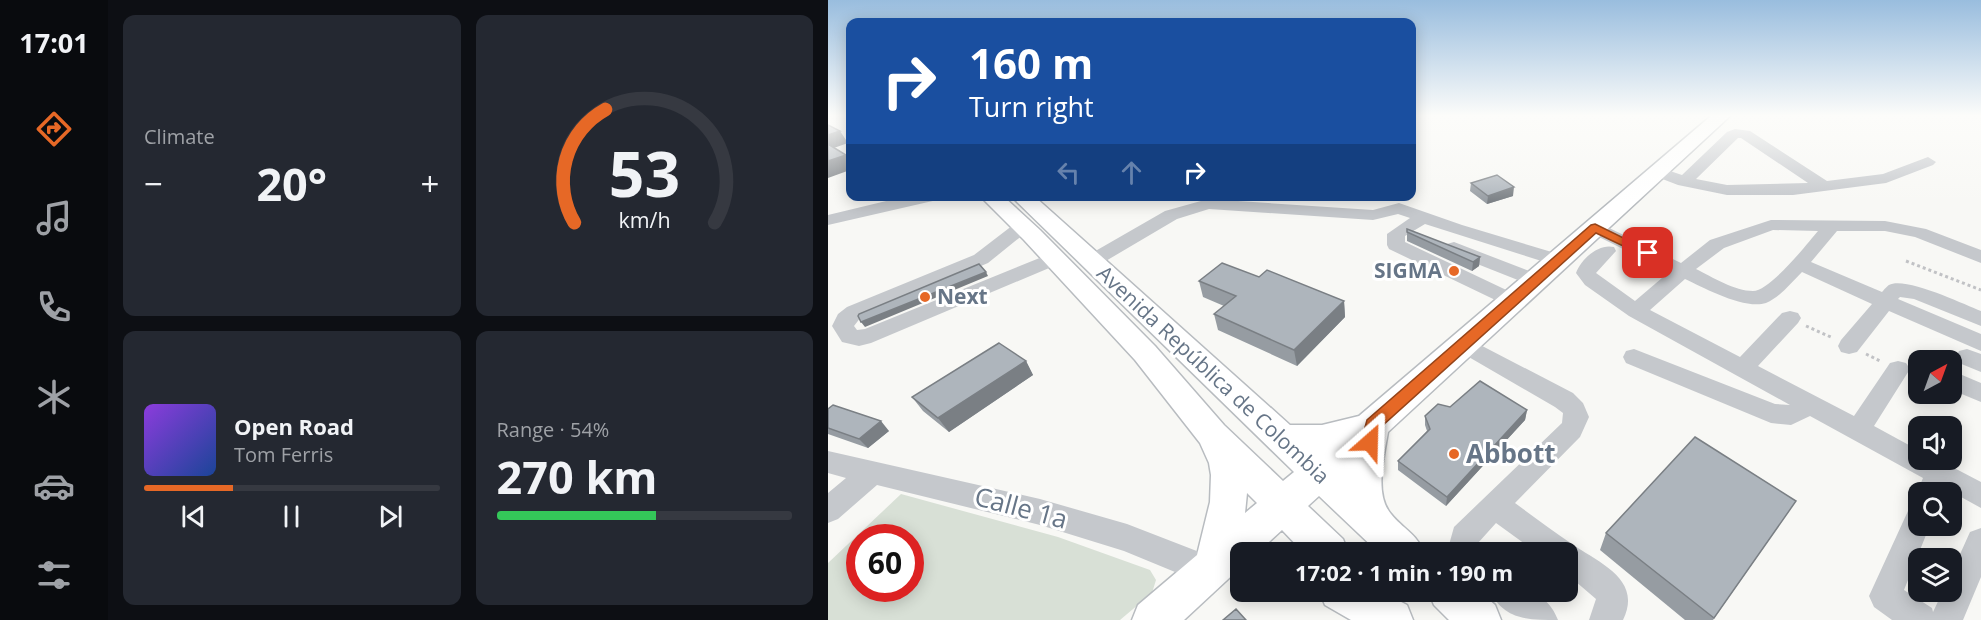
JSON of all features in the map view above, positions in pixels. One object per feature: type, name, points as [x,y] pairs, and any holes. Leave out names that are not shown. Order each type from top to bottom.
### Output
[{"type":"main road","points":[[1153,620],[1221,568],[1283,503],[1558,260],[1601,240],[1671,177],[1697,145]]},
{"type":"main road","name":"Avenida República de Colombia","points":[[999,201],[1092,261],[1394,542]]},
{"type":"main road","name":"Avenida República de Colombia","points":[[1033,221],[1054,259],[1144,353],[1212,434],[1320,542]]},
{"type":"main road","points":[[1279,437],[1312,441],[1342,436],[1373,424]]},
{"type":"main road","points":[[1373,424],[1366,460],[1364,490],[1374,523]]},
{"type":"main road","points":[[1212,434],[1227,465],[1228,492],[1221,568]]},
{"type":"main road","points":[[1359,602],[1393,620]]},
{"type":"main road","points":[[1376,602],[1393,620]]},
{"type":"main road","points":[[1460,602],[1480,620]]},
{"type":"street","points":[[1671,177],[1718,145]]},
{"type":"street","points":[[1762,145],[1825,187]]},
{"type":"street","points":[[1671,177],[1727,190],[1793,190],[1886,178],[1928,162]]},
{"type":"street","points":[[828,220],[910,201]]},
{"type":"street","points":[[1387,201],[1424,217],[1558,260]]},
{"type":"street","points":[[1092,261],[1171,215],[1208,204],[1373,215],[1399,208]]},
{"type":"street","points":[[1424,217],[1396,234],[1396,245],[1512,301]]},
{"type":"street","points":[[1033,221],[981,259],[854,312],[846,319],[843,326],[850,338],[872,335],[1054,259]]},
{"type":"street","points":[[1636,310],[1717,244],[1771,225],[1896,227],[1920,233],[1981,257]]},
{"type":"street","points":[[1833,225],[1799,264],[1758,298],[1737,294],[1683,270],[1601,240],[1586,273],[1592,281],[1636,310],[1858,430],[1934,482]]},
{"type":"street","points":[[1406,228],[1535,280]]},
{"type":"street","points":[[1799,264],[1885,301],[1976,354]]},
{"type":"street","points":[[1849,346],[1895,290],[1908,290],[1981,319]]},
{"type":"street","points":[[1743,369],[1790,318]]},
{"type":"street","points":[[1462,542],[1494,505],[1577,422],[1577,413],[1573,406],[1463,344]]},
{"type":"street","points":[[1634,357],[1771,413],[1792,416],[1800,412],[1807,403]]},
{"type":"street","points":[[1858,430],[1898,369]]},
{"type":"street","points":[[1962,384],[1981,393]]},
{"type":"street","name":"Calle 1a","points":[[828,462],[1040,512],[1221,568]]},
{"type":"street","points":[[828,510],[873,472]]},
{"type":"street","points":[[1962,491],[1981,496]]},
{"type":"street","points":[[1494,505],[1546,542]]},
{"type":"street","points":[[1911,536],[1885,596],[1920,620]]},
{"type":"street","points":[[1946,620],[1981,544]]},
{"type":"street","points":[[1578,565],[1610,590],[1613,606],[1605,620]]},
{"type":"street","points":[[1520,602],[1542,620]]},
{"type":"path","points":[[1906,261],[1981,290]]},
{"type":"shaded area","points":[[901,494],[1058,537],[1150,570],[1156,580],[1152,593],[1120,620],[828,620],[828,563],[846,546],[846,602],[924,602],[924,524],[869,524]]},
{"type":"building","points":[[828,145],[846,155],[828,161]]},
{"type":"building","points":[[1497,175],[1514,187],[1488,196],[1471,183]]},
{"type":"building","points":[[1407,229],[1480,257],[1473,262],[1407,232]]},
{"type":"building","points":[[1222,263],[1259,277],[1267,270],[1344,301],[1294,350],[1214,314],[1236,296],[1199,281]]},
{"type":"building","points":[[979,264],[986,272],[861,322],[858,316],[859,314]]},
{"type":"building","points":[[999,343],[1026,361],[938,418],[912,397]]},
{"type":"building","name":"Abbott","points":[[1480,381],[1527,410],[1447,497],[1398,461],[1430,429],[1425,416],[1438,404],[1450,407]]},
{"type":"building","points":[[833,405],[881,421],[859,439],[828,428],[828,409]]},
{"type":"building","points":[[1695,437],[1796,501],[1714,618],[1606,533]]},
{"type":"building","points":[[1236,609],[1246,620],[1223,620]]},
{"type":"place","name":"SIGMA","points":[[1454,271]]},
{"type":"place","name":"Next","points":[[925,297]]},
{"type":"place","name":"Abbott","points":[[1454,454]]},
{"type":"route","points":[[1370,442],[1373,424],[1595,228],[1648,253]]}]
